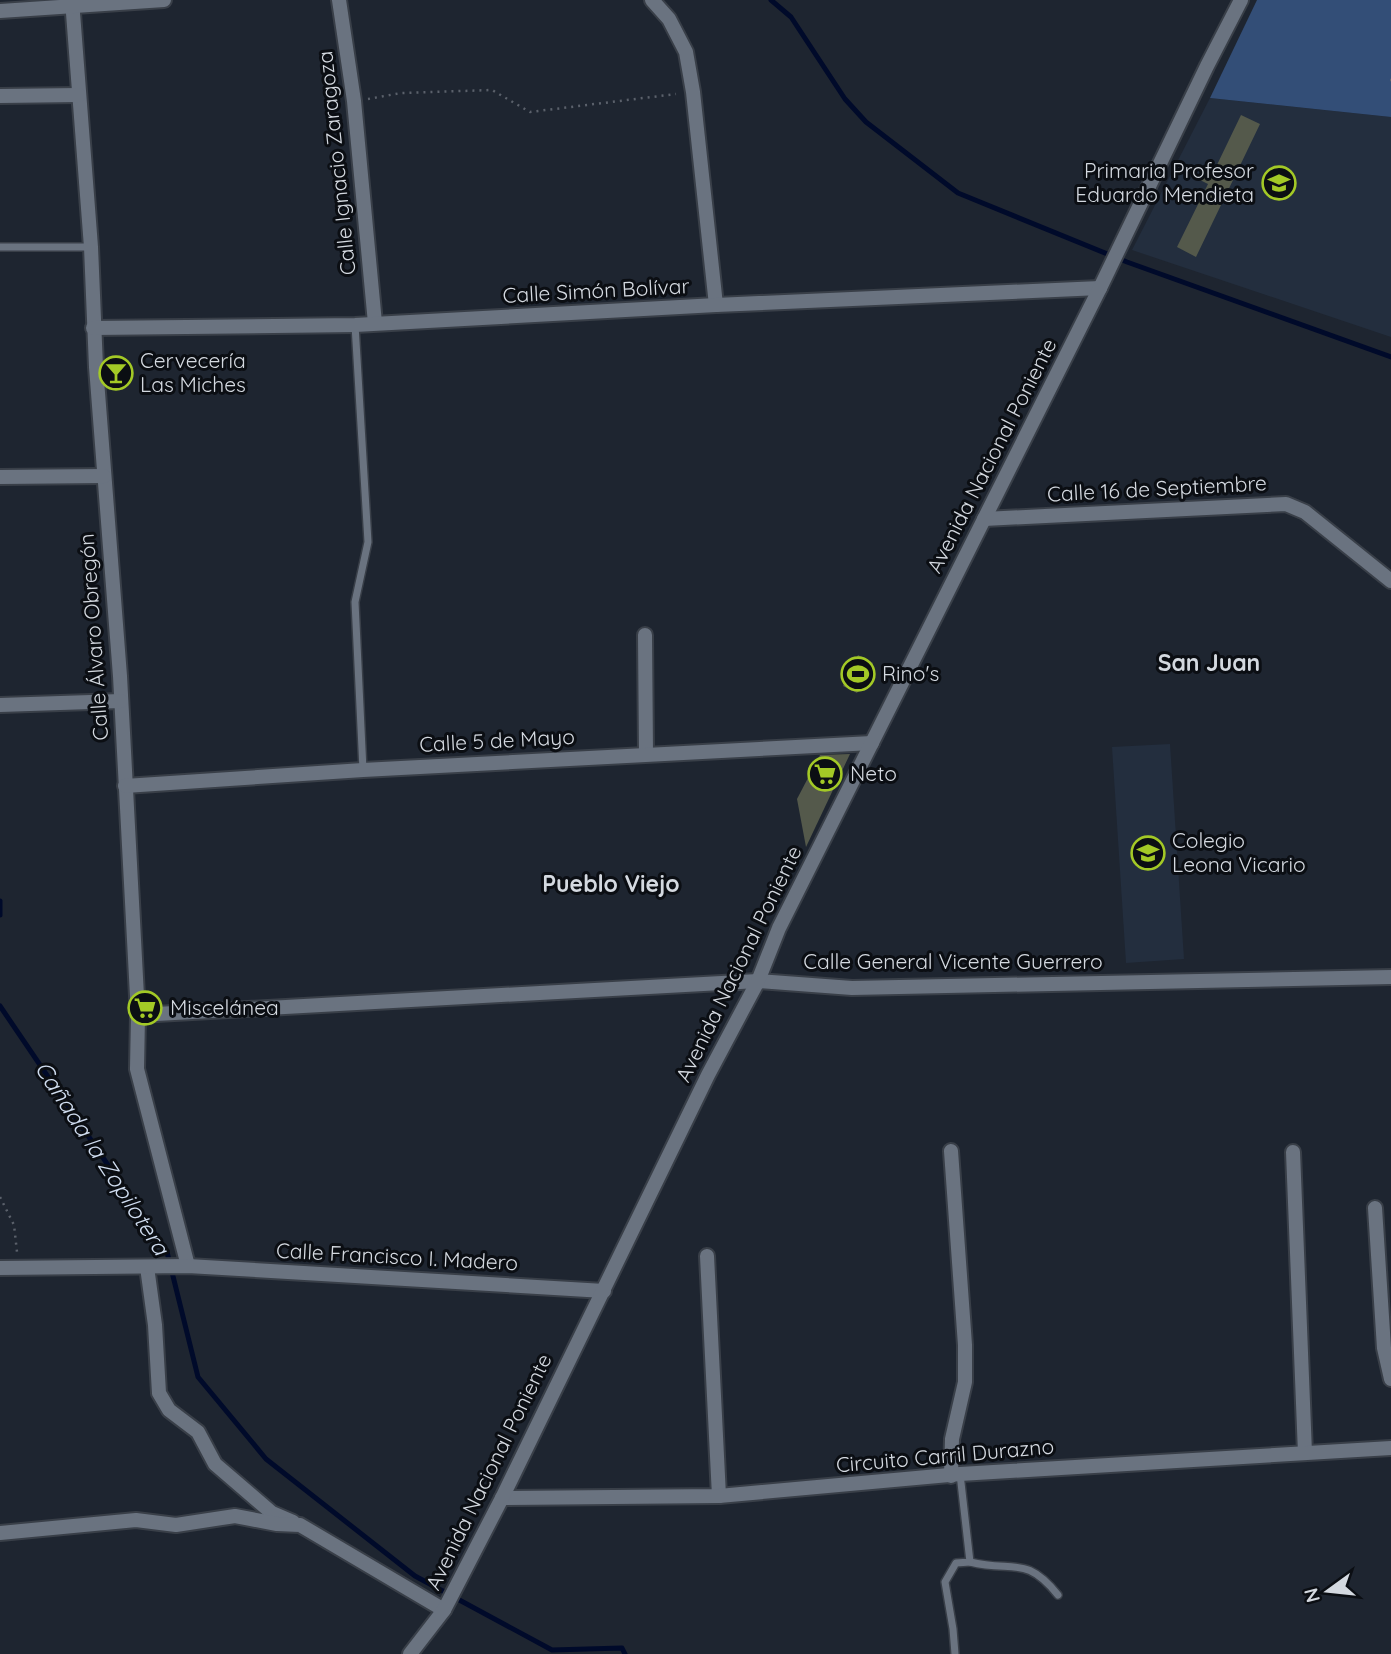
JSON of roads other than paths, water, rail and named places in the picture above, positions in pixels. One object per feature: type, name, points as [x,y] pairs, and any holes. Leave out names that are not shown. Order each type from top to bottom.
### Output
[{"type":"street","points":[[0,11],[72,3],[164,0]]},
{"type":"street","name":"Calle Ignacio Zaragoza","points":[[339,0],[354,101],[374,323]]},
{"type":"street","points":[[652,0],[669,19],[686,52],[694,92],[716,305]]},
{"type":"street","name":"Avenida Nacional Poniente","points":[[410,1654],[444,1610],[502,1497],[708,1076],[758,981],[779,928],[1101,288],[1241,0]]},
{"type":"street","name":"Calle Álvaro Obregón","points":[[72,3],[121,701],[138,1015],[137,1069],[188,1266]]},
{"type":"street","points":[[0,96],[79,95]]},
{"type":"street","name":"Calle Simón Bolívar","points":[[93,328],[355,325],[1101,288]]},
{"type":"street","points":[[0,477],[104,476]]},
{"type":"street","name":"Calle 16 de Septiembre","points":[[984,519],[1286,504],[1305,512],[1391,581]]},
{"type":"street","points":[[645,635],[646,754]]},
{"type":"street","points":[[0,705],[121,701]]},
{"type":"street","name":"Calle 5 de Mayo","points":[[125,786],[363,770],[872,743]]},
{"type":"street","name":"Calle General Vicente Guerrero","points":[[138,1015],[758,981],[852,988],[1391,977]]},
{"type":"street","points":[[951,1152],[965,1345],[965,1382],[952,1439],[955,1475]]},
{"type":"street","points":[[1293,1152],[1305,1454]]},
{"type":"street","points":[[1375,1208],[1384,1348],[1391,1378]]},
{"type":"street","points":[[707,1256],[719,1496]]},
{"type":"street","name":"Calle Francisco I. Madero","points":[[147,1267],[188,1266],[604,1291]]},
{"type":"street","points":[[0,1268],[147,1267],[155,1325],[159,1393],[169,1410],[198,1432],[215,1464],[272,1513],[300,1525],[444,1610]]},
{"type":"street","name":"Circuito Carril Durazno","points":[[502,1497],[719,1496],[955,1475],[1391,1448]]},
{"type":"street","points":[[0,1533],[136,1520],[176,1525],[235,1516],[276,1524],[300,1525]]},
{"type":"lane","points":[[0,247],[91,247]]},
{"type":"lane","points":[[355,325],[368,542],[355,602],[363,770]]},
{"type":"lane","points":[[955,1475],[970,1562]]},
{"type":"lane","points":[[955,1654],[945,1582],[956,1563],[1020,1566],[1046,1580],[1058,1595]]},
{"type":"waterway","points":[[771,0],[791,17],[845,99],[866,122],[958,193],[1127,262],[1391,357]]},
{"type":"waterway","name":"Cañada la Zopilotera","points":[[0,901],[0,915]]},
{"type":"waterway","name":"Cañada la Zopilotera","points":[[0,1006],[167,1252],[198,1377],[266,1459],[415,1576],[552,1650],[622,1648],[625,1654]]},
{"type":"place","name":"Primaria Profesor Eduardo Mendieta","points":[[1279,183]]},
{"type":"place","name":"Cervecería Las Miches","points":[[116,373]]},
{"type":"place","name":"Rino's","points":[[858,674]]},
{"type":"place","name":"Neto","points":[[825,774]]},
{"type":"place","name":"Colegio Leona Vicario","points":[[1148,853]]},
{"type":"place","name":"Miscelánea","points":[[145,1008]]},
{"type":"district","name":"San Juan","points":[[1209,663]]},
{"type":"district","name":"Pueblo Viejo","points":[[611,884]]}]
